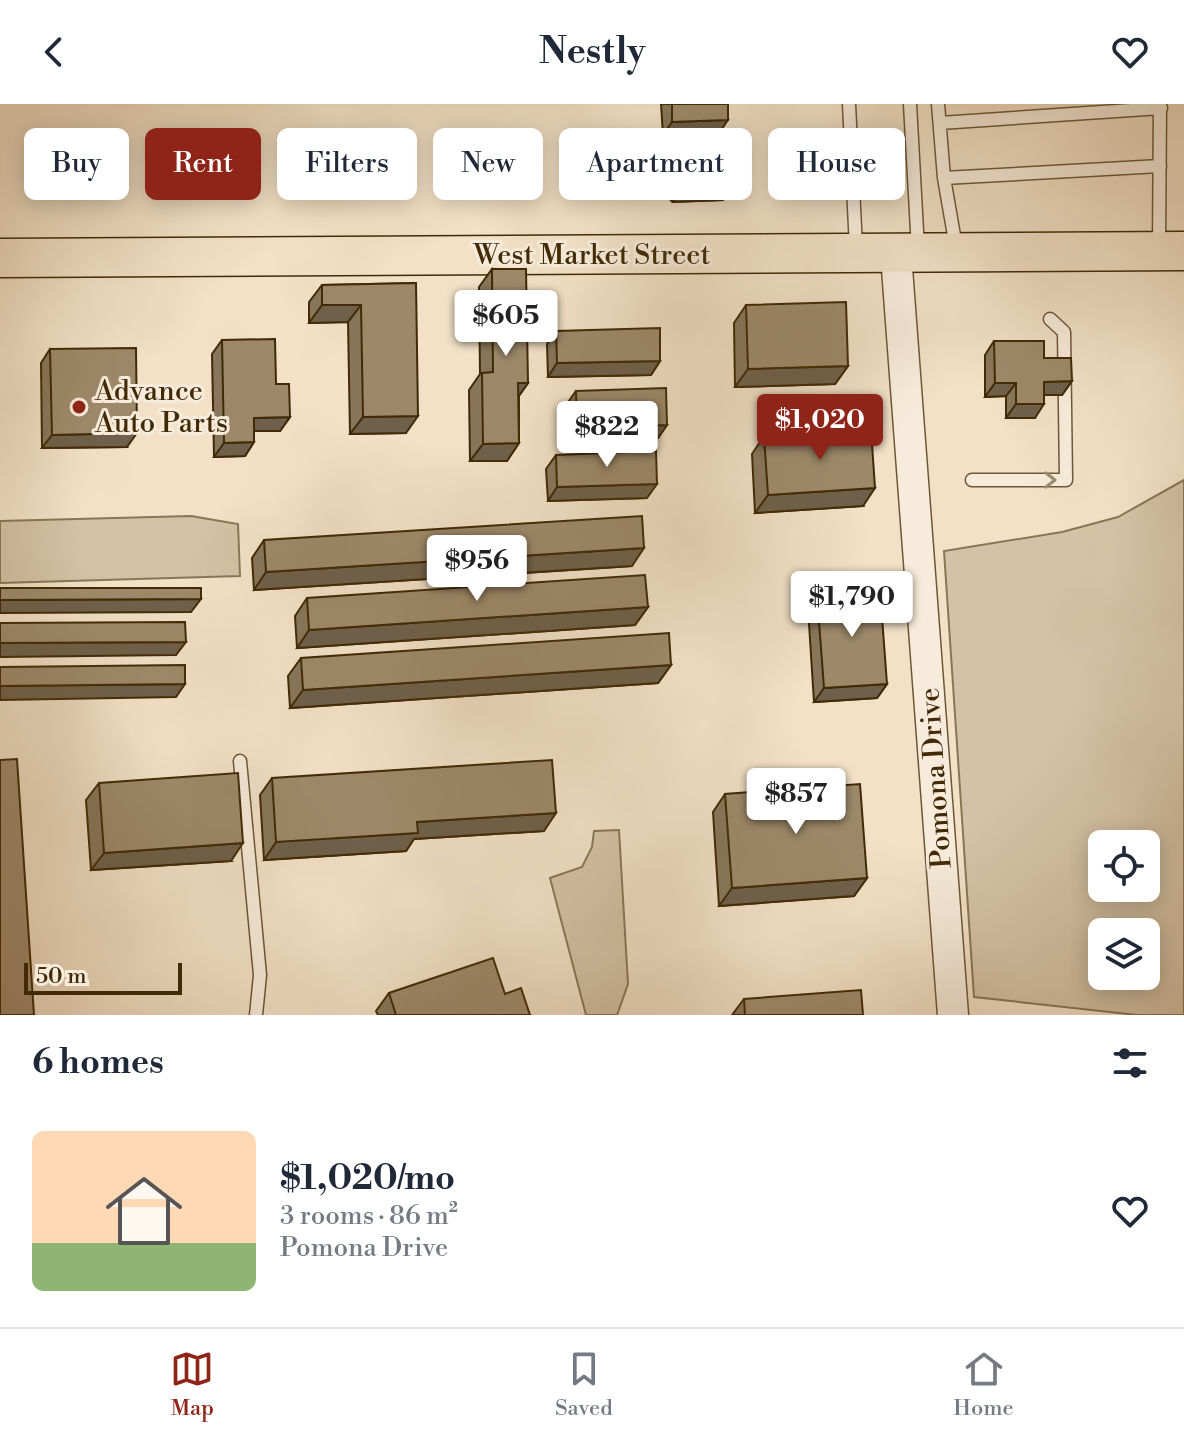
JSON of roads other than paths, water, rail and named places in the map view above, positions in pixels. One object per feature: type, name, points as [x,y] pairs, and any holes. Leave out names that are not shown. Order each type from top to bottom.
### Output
[{"type":"main road","name":"West Market Street","points":[[0,258],[907,255],[1172,251]]},
{"type":"street","name":"Pomona Drive","points":[[907,255],[953,1015]]},
{"type":"lane","points":[[849,104],[856,255]]},
{"type":"lane","points":[[907,255],[910,104]]},
{"type":"lane","points":[[938,104],[944,178],[957,254]]},
{"type":"lane","points":[[940,123],[1160,106],[1160,166],[1172,251]]},
{"type":"lane","points":[[944,178],[1160,166]]},
{"type":"lane","points":[[972,480],[1066,480],[1064,332],[1050,319]]},
{"type":"lane","points":[[240,761],[260,975],[256,1015]]},
{"type":"place","name":"Advance Auto Parts","points":[[79,407]]}]
